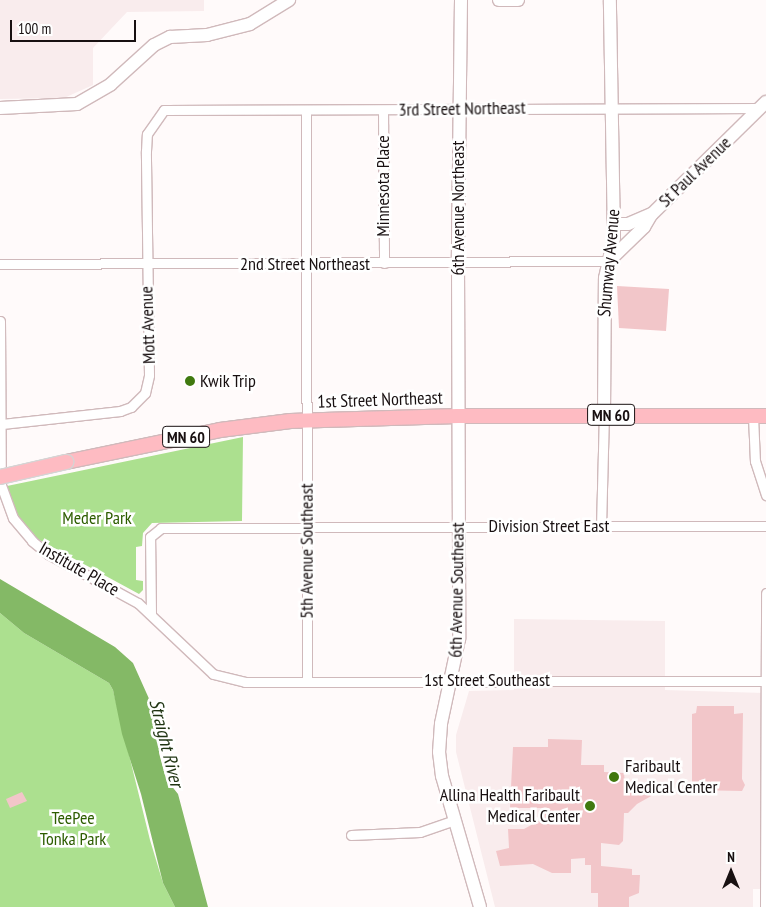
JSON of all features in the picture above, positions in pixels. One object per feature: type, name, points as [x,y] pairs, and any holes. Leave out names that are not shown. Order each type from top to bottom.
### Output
[{"type":"main road","name":"1st Street Northeast","points":[[0,477],[220,430],[308,421],[458,416],[759,416]]},
{"type":"street","points":[[0,108],[77,104],[111,84],[154,45],[170,37],[236,29],[250,24],[289,0]]},
{"type":"street","name":"6th Avenue Northeast","points":[[458,416],[461,0]]},
{"type":"street","points":[[500,0],[518,0]]},
{"type":"street","name":"Shumway Avenue","points":[[601,527],[604,415],[604,302],[614,224],[610,0]]},
{"type":"street","name":"3rd Street Northeast","points":[[164,110],[383,110],[763,105]]},
{"type":"street","name":"St Paul Avenue","points":[[614,224],[628,224],[652,214],[763,105]]},
{"type":"street","name":"Mott Avenue","points":[[2,424],[120,411],[140,400],[145,393],[149,375],[146,265],[147,134],[164,110]]},
{"type":"street","name":"5th Avenue Southeast","points":[[306,110],[308,264],[307,680]]},
{"type":"street","name":"Minnesota Place","points":[[383,110],[384,263]]},
{"type":"street","points":[[610,261],[644,227],[652,214]]},
{"type":"street","name":"2nd Street Northeast","points":[[0,264],[458,264],[610,261]]},
{"type":"street","points":[[0,321],[2,424]]},
{"type":"street","name":"6th Avenue Southeast","points":[[458,416],[459,639],[453,679],[441,724],[439,752],[442,776],[480,907]]},
{"type":"street","points":[[759,416],[756,461],[766,496]]},
{"type":"street","name":"Institute Place","points":[[2,424],[1,485],[13,518],[40,548],[138,603],[213,674]]},
{"type":"street","name":"Division Street East","points":[[151,614],[150,537],[161,528],[766,526]]},
{"type":"street","points":[[765,907],[763,681],[766,593]]},
{"type":"street","name":"1st Street Southeast","points":[[213,674],[245,682],[453,679],[763,681]]},
{"type":"street","points":[[351,835],[420,832],[454,820]]},
{"type":"shaded area","points":[[0,0],[204,0],[204,11],[127,12],[93,48],[93,85],[64,98],[0,99]]},
{"type":"shaded area","points":[[0,579],[115,647],[133,663],[159,721],[159,753],[166,779],[178,794],[208,907],[175,907],[163,883],[141,794],[122,734],[113,690],[109,683],[24,633],[0,613]]},
{"type":"shaded area","name":"Faribault Medical Center","points":[[514,619],[665,621],[665,690],[766,693],[766,889],[753,889],[753,907],[495,907],[456,752],[456,735],[469,691],[514,690]]},
{"type":"green space","name":"Meder Park","points":[[243,437],[242,521],[152,523],[143,533],[142,546],[136,547],[136,580],[143,581],[143,590],[139,594],[34,537],[17,515],[7,486]]},
{"type":"green space","name":"TeePee Tonka Park","points":[[0,613],[24,633],[109,683],[113,690],[150,840],[163,883],[175,907],[0,907]]},
{"type":"building","points":[[617,286],[669,289],[666,331],[619,328]]},
{"type":"building","points":[[697,706],[734,706],[734,714],[743,713],[742,779],[745,785],[742,791],[692,790],[692,714],[696,713]]},
{"type":"building","name":"Allina Health Faribault Medical Center","points":[[548,739],[582,740],[581,765],[604,765],[604,772],[624,773],[625,784],[653,784],[653,795],[637,804],[628,813],[624,813],[623,841],[619,845],[601,843],[601,866],[632,869],[632,875],[640,875],[639,893],[629,897],[629,907],[598,907],[598,893],[591,893],[591,865],[585,865],[585,858],[571,859],[571,873],[552,873],[533,864],[500,866],[496,851],[509,848],[508,829],[524,829],[544,818],[544,808],[510,808],[513,747],[548,747]]},
{"type":"building","points":[[22,792],[27,801],[10,808],[6,799]]},
{"type":"place","name":"Kwik Trip","points":[[190,381]]},
{"type":"place","name":"Faribault Medical Center","points":[[614,777]]},
{"type":"place","name":"Allina Health Faribault Medical Center","points":[[590,806]]},
{"type":"water label","name":"Straight River","points":[[166,743]]}]
